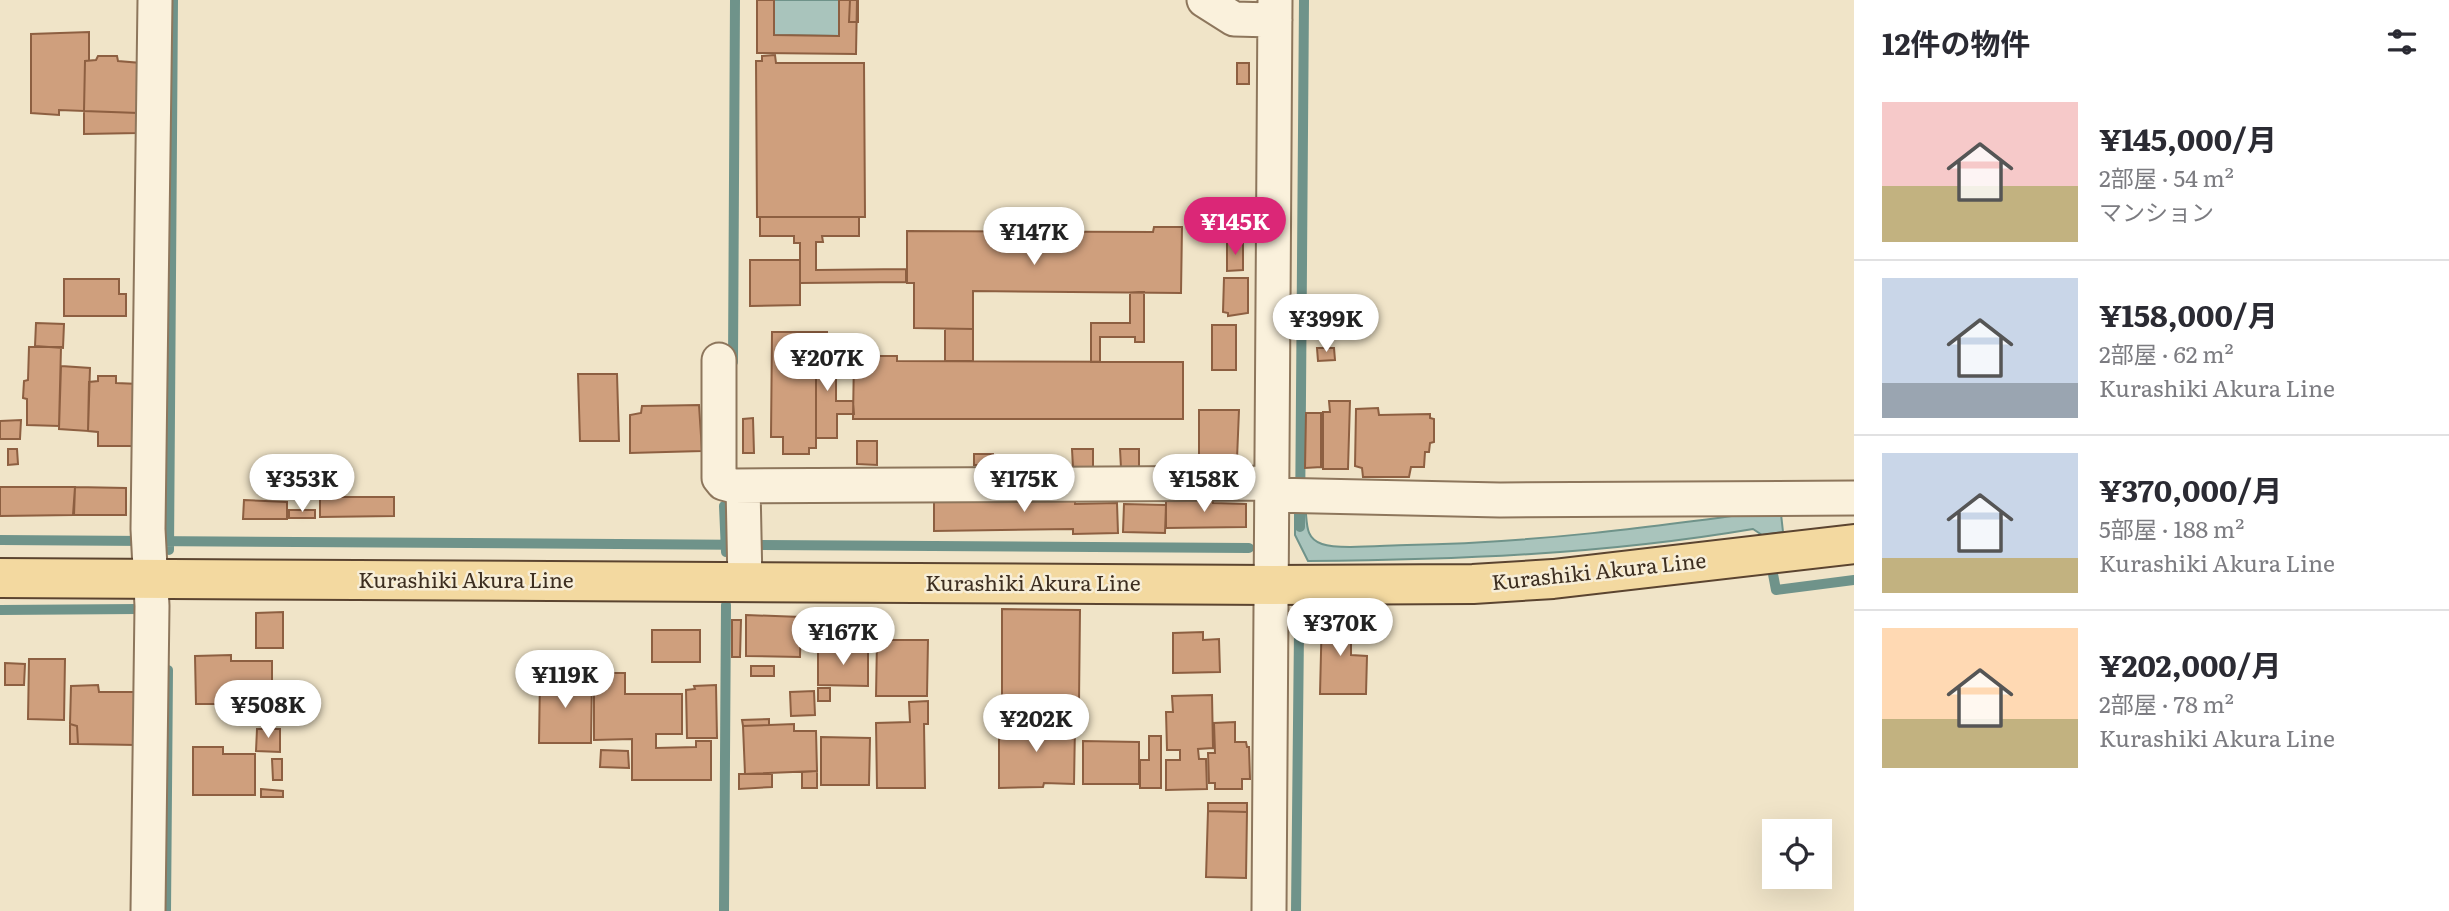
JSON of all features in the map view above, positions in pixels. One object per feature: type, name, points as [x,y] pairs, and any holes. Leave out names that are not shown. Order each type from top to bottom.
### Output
[{"type":"main road","name":"Kurashiki Akura Line","points":[[0,578],[149,553],[745,555],[1272,585],[1473,584],[1553,579],[1854,544]]},
{"type":"street","points":[[148,911],[155,0]]},
{"type":"street","points":[[1204,0],[1234,19],[1275,10],[1287,492],[1272,585],[1269,911]]},
{"type":"street","points":[[719,360],[719,478],[723,483],[743,486],[1287,492],[1555,500],[1854,498]]},
{"type":"street","points":[[743,486],[745,555]]},
{"type":"water","points":[[774,0],[839,0],[839,36],[774,35]]},
{"type":"water","points":[[1777,510],[1781,514],[1783,532],[1762,535],[1753,529],[1587,550],[1476,557],[1308,561],[1295,535],[1295,514],[1306,514],[1309,532],[1317,542],[1351,547],[1546,538]]},
{"type":"building","points":[[757,0],[774,0],[774,35],[839,36],[839,0],[857,0],[856,54],[757,53]]},
{"type":"building","points":[[850,0],[858,0],[858,22],[849,22]]},
{"type":"building","points":[[89,32],[89,61],[85,61],[84,111],[59,110],[59,115],[31,113],[31,34]]},
{"type":"building","points":[[775,55],[776,63],[864,63],[865,217],[757,217],[756,61],[762,61],[762,56]]},
{"type":"building","points":[[98,56],[117,56],[118,61],[141,63],[138,113],[84,111],[85,61],[96,60]]},
{"type":"building","points":[[1237,63],[1249,63],[1249,84],[1237,84]]},
{"type":"building","points":[[84,111],[138,113],[138,133],[84,134]]},
{"type":"building","points":[[760,217],[859,217],[859,236],[822,236],[823,242],[816,242],[816,270],[906,269],[906,282],[800,283],[800,243],[794,243],[794,236],[760,236]]},
{"type":"building","points":[[1154,227],[1182,227],[1181,293],[973,291],[973,329],[914,328],[914,283],[907,283],[907,231],[1153,232]]},
{"type":"building","points":[[1227,243],[1243,243],[1243,270],[1227,271]]},
{"type":"building","points":[[750,260],[800,260],[800,305],[750,306]]},
{"type":"building","points":[[1224,278],[1248,278],[1248,313],[1228,316],[1228,313],[1223,312]]},
{"type":"building","points":[[64,279],[119,279],[119,294],[126,294],[126,316],[64,316]]},
{"type":"building","points":[[1144,292],[1144,342],[1135,342],[1135,337],[1100,337],[1100,362],[1091,362],[1091,323],[1130,323],[1130,293]]},
{"type":"building","points":[[36,323],[64,324],[63,348],[35,346]]},
{"type":"building","points":[[1212,325],[1236,325],[1236,370],[1212,370]]},
{"type":"building","points":[[945,329],[973,329],[973,361],[945,361]]},
{"type":"building","points":[[772,332],[816,332],[816,448],[809,448],[809,454],[783,454],[783,437],[771,437]]},
{"type":"building","points":[[816,332],[827,332],[827,360],[836,360],[836,401],[853,401],[854,414],[837,414],[837,438],[816,438]]},
{"type":"building","points":[[29,347],[61,347],[59,426],[27,425],[27,399],[23,398],[24,381],[28,380]]},
{"type":"building","points":[[1317,348],[1334,348],[1335,360],[1318,361]]},
{"type":"building","points":[[854,356],[897,356],[897,361],[1183,362],[1183,419],[853,419]]},
{"type":"building","points":[[61,366],[90,368],[88,431],[59,429]]},
{"type":"building","points":[[578,374],[617,374],[619,441],[580,441]]},
{"type":"building","points":[[98,376],[116,376],[116,383],[139,384],[137,446],[98,446],[98,432],[88,431],[89,382],[98,381]]},
{"type":"building","points":[[1329,401],[1350,401],[1348,469],[1323,469],[1323,412],[1330,412]]},
{"type":"building","points":[[699,405],[702,451],[630,453],[630,415],[641,413],[642,406]]},
{"type":"building","points":[[1378,408],[1379,415],[1430,414],[1430,418],[1434,419],[1434,442],[1430,443],[1429,452],[1425,452],[1424,467],[1411,467],[1409,477],[1363,477],[1362,468],[1355,466],[1356,409]]},
{"type":"building","points":[[1199,410],[1239,410],[1237,459],[1199,459]]},
{"type":"building","points":[[1306,413],[1321,413],[1321,467],[1305,468]]},
{"type":"building","points":[[753,418],[754,453],[743,453],[743,419]]},
{"type":"building","points":[[21,420],[20,439],[0,439],[0,421]]},
{"type":"building","points":[[857,441],[877,441],[877,465],[857,464]]},
{"type":"building","points":[[8,449],[17,449],[18,464],[8,465]]},
{"type":"building","points":[[1072,449],[1093,449],[1093,468],[1073,468]]},
{"type":"building","points":[[1120,449],[1139,449],[1139,468],[1121,468]]},
{"type":"building","points":[[974,454],[993,454],[994,465],[974,465]]},
{"type":"building","points":[[0,487],[75,487],[73,515],[0,516]]},
{"type":"building","points":[[75,487],[126,488],[126,515],[74,515]]},
{"type":"building","points":[[1075,495],[1075,504],[1117,503],[1118,533],[1073,534],[1073,529],[934,531],[934,497]]},
{"type":"building","points":[[320,497],[394,497],[394,516],[320,517]]},
{"type":"building","points":[[1166,497],[1213,498],[1213,503],[1246,504],[1246,527],[1166,528]]},
{"type":"building","points":[[244,500],[287,502],[287,519],[243,519]]},
{"type":"building","points":[[1124,504],[1166,505],[1165,533],[1123,532]]},
{"type":"building","points":[[289,510],[315,510],[315,518],[289,518]]},
{"type":"building","points":[[822,608],[852,609],[852,636],[821,636]]},
{"type":"building","points":[[1002,609],[1080,610],[1079,703],[1002,702]]},
{"type":"building","points":[[283,612],[283,648],[256,648],[256,613]]},
{"type":"building","points":[[1322,612],[1351,613],[1351,655],[1367,656],[1366,694],[1320,694]]},
{"type":"building","points":[[746,615],[801,617],[800,657],[746,656]]},
{"type":"building","points":[[732,620],[741,620],[740,657],[732,657]]},
{"type":"building","points":[[652,630],[700,630],[700,662],[652,662]]},
{"type":"building","points":[[1203,632],[1203,640],[1219,639],[1220,672],[1173,673],[1173,633]]},
{"type":"building","points":[[877,640],[928,640],[927,696],[876,696]]},
{"type":"building","points":[[818,649],[868,650],[868,686],[818,685]]},
{"type":"building","points":[[231,655],[231,661],[272,661],[272,704],[196,704],[195,656]]},
{"type":"building","points":[[548,655],[548,666],[525,667],[525,657]]},
{"type":"building","points":[[29,659],[65,659],[64,720],[28,719]]},
{"type":"building","points":[[5,663],[25,664],[24,685],[5,685]]},
{"type":"building","points":[[751,666],[774,666],[774,676],[751,676]]},
{"type":"building","points":[[594,673],[625,673],[625,694],[682,694],[682,734],[656,734],[656,748],[696,747],[696,741],[711,741],[711,780],[632,780],[632,739],[594,740]]},
{"type":"building","points":[[540,677],[592,678],[591,743],[539,743]]},
{"type":"building","points":[[98,685],[99,692],[134,692],[136,745],[78,744],[77,726],[70,724],[71,686]]},
{"type":"building","points":[[716,685],[717,738],[687,738],[686,690],[695,689],[694,686]]},
{"type":"building","points":[[818,688],[830,688],[830,701],[818,701]]},
{"type":"building","points":[[814,691],[815,715],[791,716],[790,692]]},
{"type":"building","points":[[1212,695],[1213,748],[1198,749],[1199,759],[1206,759],[1207,789],[1166,790],[1166,760],[1180,760],[1180,750],[1167,750],[1166,712],[1173,712],[1172,696]]},
{"type":"building","points":[[928,701],[928,724],[924,724],[925,788],[877,788],[876,723],[910,722],[909,702]]},
{"type":"building","points":[[769,719],[769,725],[743,726],[742,720]]},
{"type":"building","points":[[1017,719],[1035,720],[1035,724],[1075,725],[1074,784],[1044,783],[1043,787],[999,788],[999,724],[1016,724]]},
{"type":"building","points":[[1235,722],[1235,742],[1246,742],[1249,747],[1250,779],[1242,779],[1242,789],[1215,789],[1215,783],[1209,783],[1208,753],[1215,753],[1214,723]]},
{"type":"building","points":[[70,724],[77,726],[78,744],[70,744]]},
{"type":"building","points":[[794,724],[794,731],[816,731],[817,771],[745,774],[743,726]]},
{"type":"building","points":[[257,729],[280,729],[280,752],[256,751]]},
{"type":"building","points":[[1149,736],[1161,736],[1161,788],[1140,788],[1140,760],[1149,760]]},
{"type":"building","points":[[821,737],[870,738],[869,785],[821,785]]},
{"type":"building","points":[[1083,741],[1139,742],[1139,784],[1083,784]]},
{"type":"building","points":[[193,747],[223,747],[223,754],[255,754],[255,795],[193,795]]},
{"type":"building","points":[[601,750],[628,751],[629,768],[600,767]]},
{"type":"building","points":[[272,759],[282,759],[282,780],[273,780]]},
{"type":"building","points":[[817,771],[817,788],[802,788],[802,772]]},
{"type":"building","points":[[739,774],[772,774],[772,787],[739,789]]},
{"type":"building","points":[[261,789],[283,791],[283,797],[261,797]]},
{"type":"building","points":[[1208,803],[1247,803],[1247,812],[1208,811]]},
{"type":"building","points":[[1208,811],[1247,812],[1246,878],[1206,877]]},
{"type":"waterway","points":[[169,550],[173,0]]},
{"type":"waterway","points":[[733,362],[735,0]]},
{"type":"waterway","points":[[1300,527],[1304,0]]},
{"type":"waterway","points":[[724,506],[726,552]]},
{"type":"waterway","points":[[0,540],[1249,548]]},
{"type":"waterway","points":[[1773,574],[1776,590],[1854,580]]},
{"type":"waterway","points":[[724,911],[726,605]]},
{"type":"waterway","points":[[0,610],[138,609]]},
{"type":"waterway","points":[[1296,911],[1299,631]]},
{"type":"waterway","points":[[166,911],[168,670]]}]
